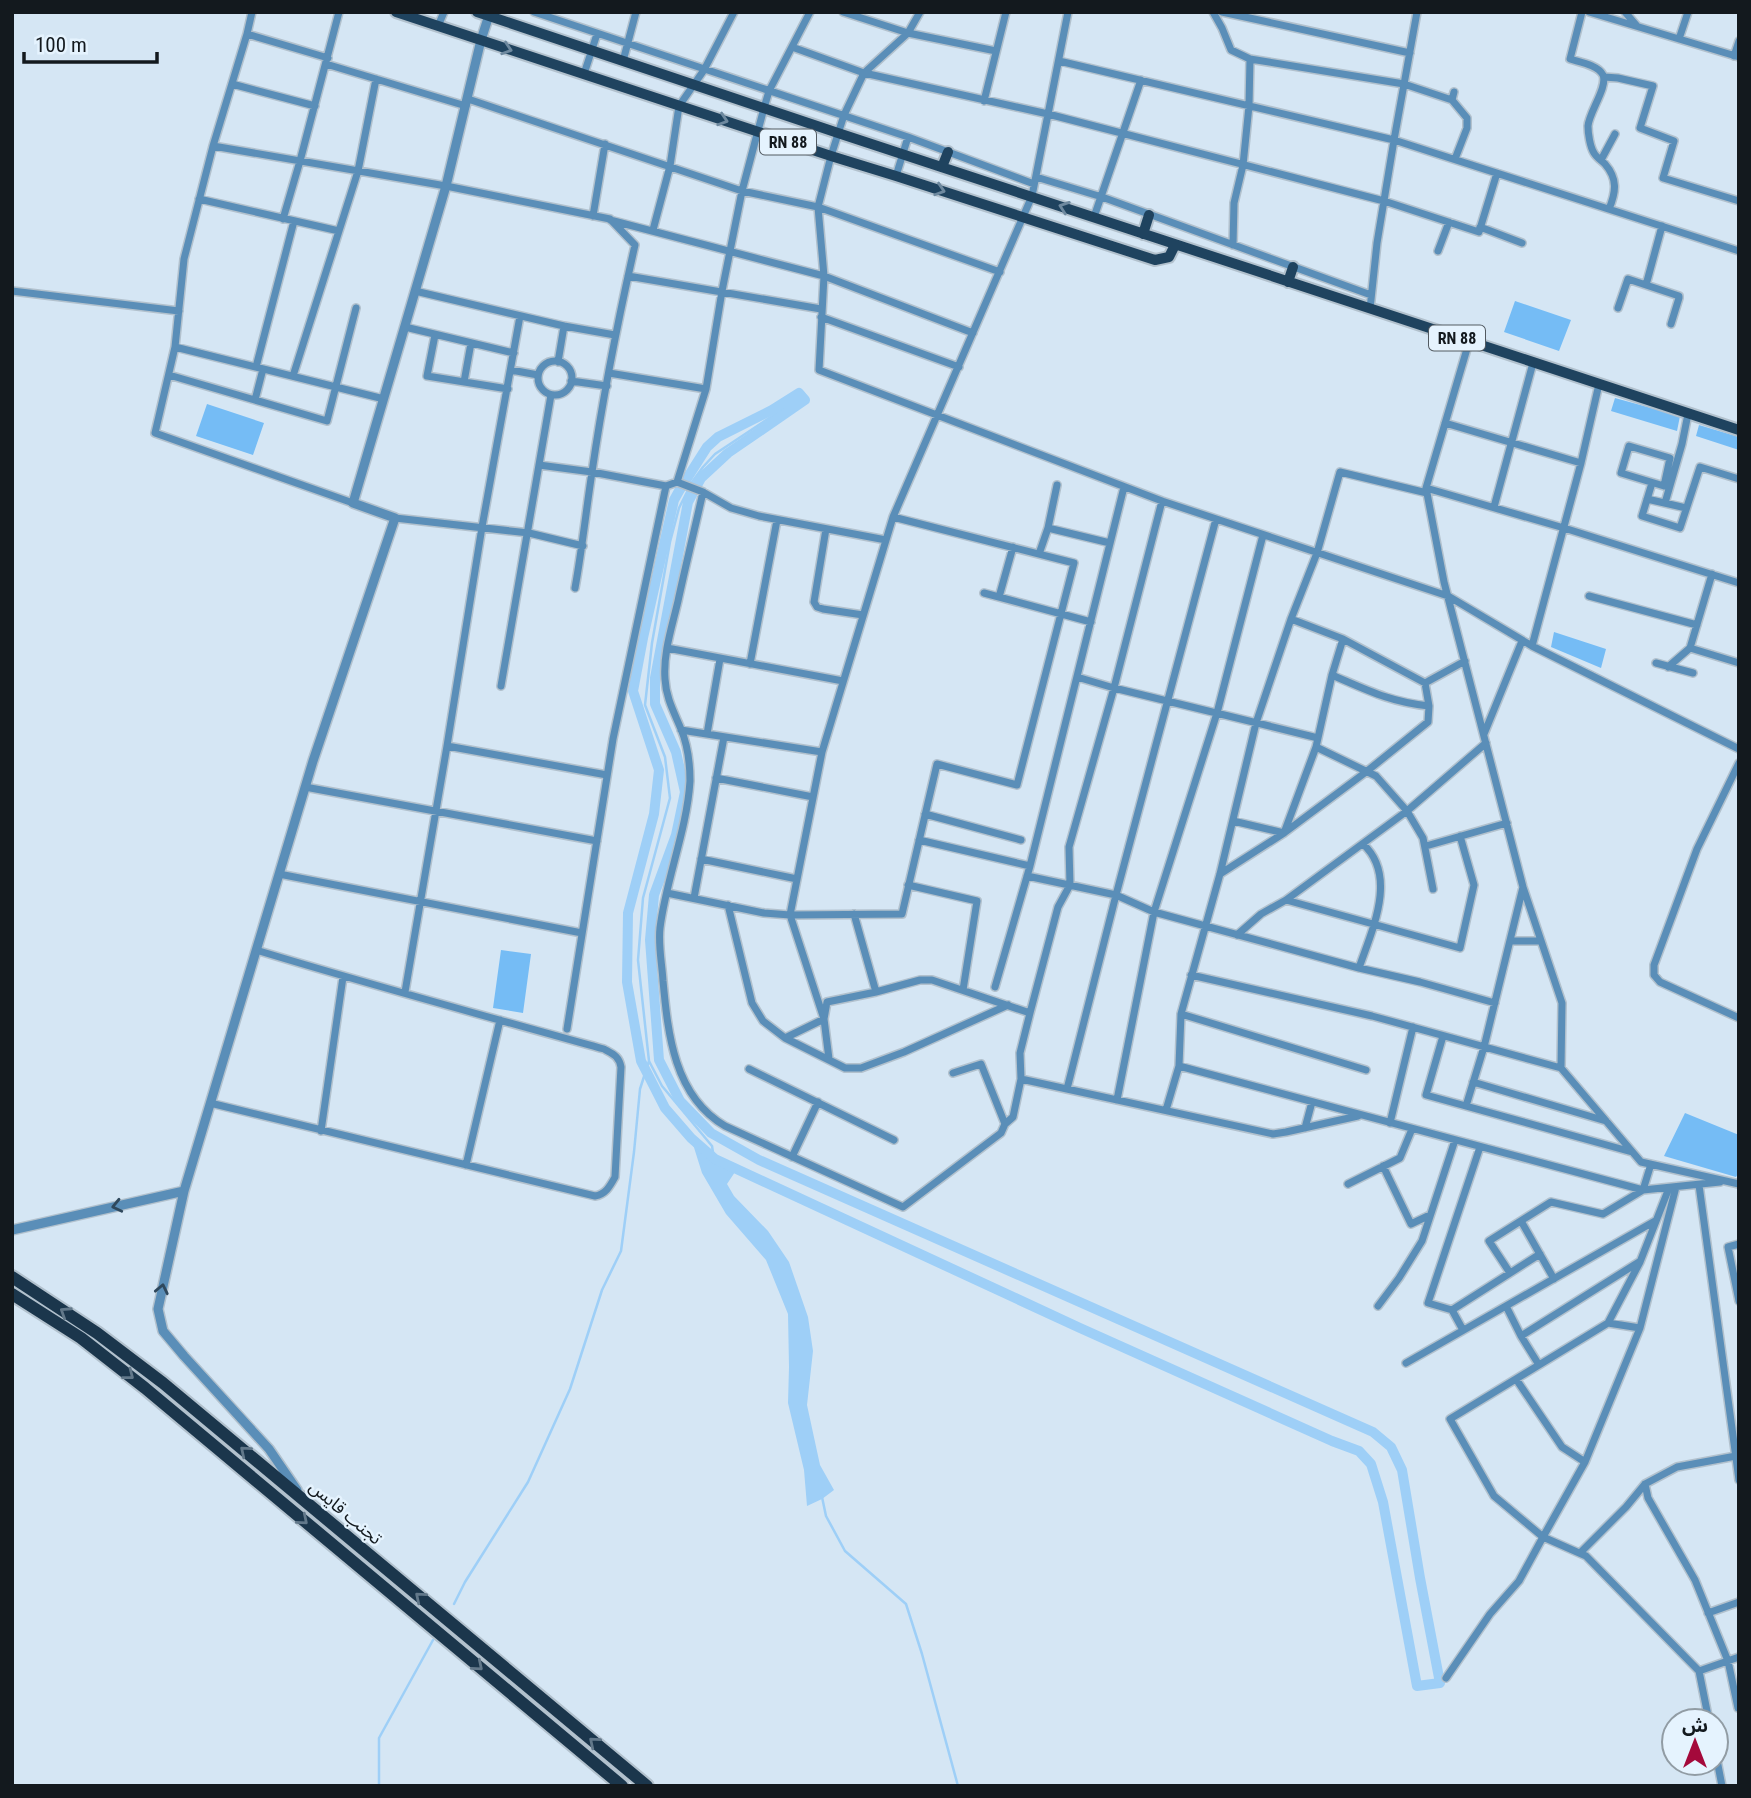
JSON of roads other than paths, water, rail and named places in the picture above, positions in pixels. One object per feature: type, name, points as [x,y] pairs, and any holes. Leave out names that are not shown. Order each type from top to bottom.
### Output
[{"type":"highway","name":"تجنب قايس","points":[[12,1277],[97,1333],[213,1424],[647,1786]]},
{"type":"highway","name":"تجنب قايس","points":[[12,1294],[81,1338],[145,1388],[622,1786]]},
{"type":"main road","name":"RN 88","points":[[396,12],[1155,260],[1169,257],[1175,245],[1739,430]]},
{"type":"main road","points":[[477,12],[490,14],[838,134],[1175,245]]},
{"type":"main road","points":[[942,167],[947,152]]},
{"type":"main road","points":[[1143,234],[1149,215]]},
{"type":"main road","points":[[1288,282],[1293,267]]},
{"type":"street","points":[[252,12],[184,259],[175,348],[155,433],[395,518],[529,533],[583,546]]},
{"type":"street","points":[[283,219],[340,12]]},
{"type":"street","points":[[438,26],[443,12]]},
{"type":"street","points":[[623,61],[636,12]]},
{"type":"street","points":[[653,230],[670,166],[679,106],[704,70],[734,12]]},
{"type":"street","points":[[680,483],[706,389],[730,251],[757,132],[769,91],[810,12]]},
{"type":"street","points":[[843,12],[908,33],[996,51]]},
{"type":"street","points":[[920,12],[908,33],[864,73],[844,115],[831,156],[818,207],[824,276],[819,370],[1124,487],[1448,596],[1522,641],[1739,749]]},
{"type":"street","points":[[985,100],[1006,12]]},
{"type":"street","points":[[829,1059],[824,1019],[790,915],[822,752],[893,517],[1032,196],[1068,12]]},
{"type":"street","points":[[1213,12],[1231,50],[1250,59],[1404,84],[1453,96],[1467,118],[1455,159]]},
{"type":"street","points":[[1222,12],[1410,53]]},
{"type":"street","points":[[1370,309],[1377,243],[1417,12]]},
{"type":"street","points":[[1582,12],[1570,59],[1592,66],[1604,77],[1588,125],[1594,153],[1614,178],[1615,187],[1609,209]]},
{"type":"street","points":[[1589,12],[1736,57],[1739,41]]},
{"type":"street","points":[[1625,12],[1637,27]]},
{"type":"street","points":[[1679,39],[1688,12]]},
{"type":"street","points":[[536,32],[539,13],[1035,181],[1102,197],[1371,295]]},
{"type":"street","points":[[353,503],[446,186],[481,40],[490,14]]},
{"type":"street","points":[[247,34],[376,79],[467,102],[605,144],[742,191],[818,207],[1000,272]]},
{"type":"street","points":[[584,74],[597,34]]},
{"type":"street","points":[[792,47],[864,73],[1048,114],[1384,201],[1479,232],[1497,173]]},
{"type":"street","points":[[1233,245],[1234,203],[1243,165],[1249,106],[1250,59]]},
{"type":"street","points":[[1059,61],[1394,140],[1739,251]]},
{"type":"street","points":[[1604,77],[1653,86],[1640,128],[1674,141],[1663,178],[1739,201]]},
{"type":"street","points":[[293,376],[358,171],[376,79]]},
{"type":"street","points":[[1094,218],[1141,80]]},
{"type":"street","points":[[232,84],[315,106]]},
{"type":"street","points":[[1601,160],[1615,134]]},
{"type":"street","points":[[896,176],[908,137]]},
{"type":"street","points":[[593,216],[605,144]]},
{"type":"street","points":[[213,146],[446,186],[610,219],[824,276],[973,333]]},
{"type":"street","points":[[199,199],[339,231]]},
{"type":"street","points":[[575,588],[615,335],[635,245],[610,219]]},
{"type":"street","points":[[255,400],[294,221]]},
{"type":"street","points":[[1438,251],[1449,222]]},
{"type":"street","points":[[1646,285],[1662,226]]},
{"type":"street","points":[[1480,227],[1522,243]]},
{"type":"street","points":[[628,276],[821,313],[958,367]]},
{"type":"street","points":[[1618,308],[1628,279],[1679,296],[1671,324]]},
{"type":"street","points":[[12,290],[179,311]]},
{"type":"street","points":[[415,291],[564,326],[615,335]]},
{"type":"street","points":[[169,375],[327,421],[356,308]]},
{"type":"street","points":[[405,992],[520,316]]},
{"type":"street","points":[[558,362],[564,326]]},
{"type":"street","points":[[405,327],[514,354]]},
{"type":"street","points":[[435,335],[427,376],[508,389]]},
{"type":"street","points":[[1469,342],[1426,490],[1448,596],[1523,887],[1562,1003],[1561,1068]]},
{"type":"street","points":[[464,382],[471,343]]},
{"type":"street","points":[[175,348],[384,399]]},
{"type":"street","points":[[558,362],[569,369],[571,381],[569,388],[561,394],[551,395],[541,387],[538,375],[547,363],[558,362]]},
{"type":"street","points":[[1494,508],[1533,363]]},
{"type":"street","points":[[511,370],[538,375]]},
{"type":"street","points":[[609,373],[706,389]]},
{"type":"street","points":[[571,381],[607,386]]},
{"type":"street","points":[[1532,646],[1581,463],[1599,384]]},
{"type":"street","points":[[501,686],[551,395]]},
{"type":"street","points":[[1665,503],[1688,414]]},
{"type":"street","points":[[1445,423],[1581,463]]},
{"type":"street","points":[[1629,446],[1670,458],[1664,485],[1652,482],[1621,473],[1629,446]]},
{"type":"street","points":[[539,465],[666,486],[680,483],[700,490],[731,508],[777,520],[886,540]]},
{"type":"street","points":[[1652,482],[1642,516],[1680,528],[1700,467],[1739,479]]},
{"type":"street","points":[[1166,1110],[1179,1066],[1181,1014],[1220,874],[1256,723],[1291,619],[1317,553],[1340,472],[1494,508],[1739,583]]},
{"type":"street","points":[[1040,554],[1057,485]]},
{"type":"street","points":[[567,1029],[613,739],[666,486]]},
{"type":"street","points":[[995,987],[1030,866],[1124,487]]},
{"type":"street","points":[[700,490],[664,663],[666,693],[687,746],[690,782],[660,931],[670,1037],[676,1061],[696,1100],[714,1120],[902,1207],[1001,1133],[1013,1117],[1021,1079],[1020,1053],[1058,907],[1070,885],[1069,847],[1163,501]]},
{"type":"street","points":[[1647,499],[1686,509]]},
{"type":"street","points":[[667,893],[764,913],[902,914],[937,764],[1017,785],[1074,563],[893,517]]},
{"type":"street","points":[[304,1500],[269,1449],[163,1331],[158,1309],[184,1191],[210,1103],[305,787],[395,518]]},
{"type":"street","points":[[1067,1089],[1216,519]]},
{"type":"street","points":[[750,664],[777,520]]},
{"type":"street","points":[[1048,528],[1110,543]]},
{"type":"street","points":[[826,529],[814,602],[817,607],[823,609],[863,615]]},
{"type":"street","points":[[1117,1100],[1154,912],[1217,713],[1263,535]]},
{"type":"street","points":[[999,597],[1013,547]]},
{"type":"street","points":[[1668,667],[1690,648],[1712,575]]},
{"type":"street","points":[[984,593],[1091,622]]},
{"type":"street","points":[[1589,596],[1697,625]]},
{"type":"street","points":[[1291,619],[1343,639],[1425,683]]},
{"type":"street","points":[[1284,833],[1316,747],[1343,639]]},
{"type":"street","points":[[1484,734],[1522,641]]},
{"type":"street","points":[[667,648],[843,681]]},
{"type":"street","points":[[1690,648],[1739,663]]},
{"type":"street","points":[[707,734],[720,659]]},
{"type":"street","points":[[1425,683],[1465,661]]},
{"type":"street","points":[[1656,663],[1693,673]]},
{"type":"street","points":[[1332,675],[1387,699],[1429,706]]},
{"type":"street","points":[[1077,677],[1318,738]]},
{"type":"street","points":[[1220,874],[1284,833],[1428,722],[1429,706],[1425,683]]},
{"type":"street","points":[[681,730],[822,752]]},
{"type":"street","points":[[694,898],[724,737]]},
{"type":"street","points":[[1237,935],[1261,914],[1286,900],[1407,811],[1486,743]]},
{"type":"street","points":[[447,746],[607,775]]},
{"type":"street","points":[[1316,747],[1376,776],[1407,811],[1426,846],[1433,889]]},
{"type":"street","points":[[1739,762],[1697,849],[1654,965],[1654,975],[1660,982],[1739,1018]]},
{"type":"street","points":[[716,778],[813,797]]},
{"type":"street","points":[[305,787],[597,841]]},
{"type":"street","points":[[925,814],[1021,840]]},
{"type":"street","points":[[1233,821],[1284,833]]},
{"type":"street","points":[[1426,846],[1507,824]]},
{"type":"street","points":[[1286,900],[1460,948],[1474,886],[1460,836]]},
{"type":"street","points":[[919,840],[1030,866]]},
{"type":"street","points":[[1359,968],[1374,925],[1382,885],[1372,852],[1363,844]]},
{"type":"street","points":[[701,859],[797,879]]},
{"type":"street","points":[[279,874],[582,933]]},
{"type":"street","points":[[1027,876],[1116,895],[1154,912],[1495,1003]]},
{"type":"street","points":[[908,886],[977,901],[963,990]]},
{"type":"street","points":[[1466,1106],[1484,1046],[1523,887]]},
{"type":"street","points":[[728,905],[752,1003],[764,1021],[785,1038],[845,1068],[861,1068],[904,1052],[1008,1005]]},
{"type":"street","points":[[854,915],[876,992]]},
{"type":"street","points":[[1510,941],[1541,941]]},
{"type":"street","points":[[210,1103],[595,1196],[606,1192],[615,1177],[621,1067],[615,1054],[256,950]]},
{"type":"street","points":[[1191,975],[1372,1016],[1561,1068],[1642,1162],[1739,1184]]},
{"type":"street","points":[[320,1131],[343,977]]},
{"type":"street","points":[[824,1019],[827,1002],[927,979],[1030,1013]]},
{"type":"street","points":[[1181,1014],[1367,1070]]},
{"type":"street","points":[[785,1038],[824,1019]]},
{"type":"street","points":[[466,1165],[500,1020]]},
{"type":"street","points":[[1390,1123],[1413,1027]]},
{"type":"street","points":[[1443,1036],[1426,1095],[1632,1152]]},
{"type":"street","points":[[953,1073],[981,1064],[1006,1124]]},
{"type":"street","points":[[1179,1066],[1643,1190],[1727,1181]]},
{"type":"street","points":[[749,1069],[894,1140]]},
{"type":"street","points":[[1021,1079],[1273,1134],[1362,1115]]},
{"type":"street","points":[[1473,1082],[1606,1121]]},
{"type":"street","points":[[792,1157],[818,1102]]},
{"type":"street","points":[[1305,1128],[1312,1102]]},
{"type":"street","points":[[1348,1184],[1400,1158],[1412,1129]]},
{"type":"street","points":[[1378,1306],[1422,1241],[1455,1140]]},
{"type":"street","points":[[1464,1330],[1452,1310],[1428,1303],[1480,1147]]},
{"type":"street","points":[[1510,1273],[1489,1241],[1551,1202],[1603,1214],[1643,1190],[1651,1164]]},
{"type":"street","points":[[1383,1166],[1411,1224],[1430,1215]]},
{"type":"street","points":[[1699,1185],[1736,1437],[1735,1456],[1739,1480]]},
{"type":"street","points":[[1672,1188],[1640,1262],[1608,1323],[1450,1419],[1494,1496],[1543,1537],[1586,1556],[1699,1671],[1706,1707]]},
{"type":"street","points":[[1446,1678],[1490,1614],[1519,1581],[1585,1462],[1640,1328],[1672,1188]]},
{"type":"street","points":[[12,1230],[184,1191]]},
{"type":"street","points":[[1521,1221],[1554,1279]]},
{"type":"street","points":[[1406,1363],[1656,1221]]},
{"type":"street","points":[[1739,1244],[1728,1247],[1739,1301]]},
{"type":"street","points":[[1452,1310],[1540,1254]]},
{"type":"street","points":[[1521,1336],[1640,1262]]},
{"type":"street","points":[[1506,1306],[1539,1365]]},
{"type":"street","points":[[1608,1323],[1640,1328]]},
{"type":"street","points":[[1517,1379],[1562,1447],[1585,1462]]},
{"type":"street","points":[[1580,1553],[1645,1485],[1677,1467],[1735,1456]]},
{"type":"street","points":[[1645,1485],[1648,1498],[1695,1580],[1728,1661],[1738,1708]]},
{"type":"street","points":[[1708,1613],[1739,1602]]},
{"type":"street","points":[[1699,1671],[1739,1657]]},
{"type":"waterway","points":[[799,393],[805,400],[728,453],[701,478],[688,502],[655,678],[655,704],[676,752],[685,792],[676,835],[654,895],[650,940],[659,1060],[680,1101],[711,1133],[759,1160],[1373,1432],[1391,1447],[1402,1470],[1440,1683],[1417,1686],[1383,1502],[1371,1464],[1359,1451],[1080,1328],[715,1159],[691,1138],[665,1108],[641,1061],[627,982],[628,913],[654,814],[659,770],[633,691],[674,500],[707,447],[718,437],[799,393]]},
{"type":"waterway","points":[[714,1159],[712,1146],[662,1086],[649,1061],[638,960],[643,898],[670,798],[665,757],[645,705],[652,643],[670,542],[679,508],[692,482],[715,454],[798,399]]},
{"type":"waterway","points":[[454,1604],[528,1482],[570,1389],[602,1290],[621,1251],[640,1089],[649,1061]]},
{"type":"waterway","points":[[822,1497],[826,1516],[845,1551],[906,1604],[958,1786]]},
{"type":"waterway","points":[[378,1786],[379,1738],[433,1640]]}]
